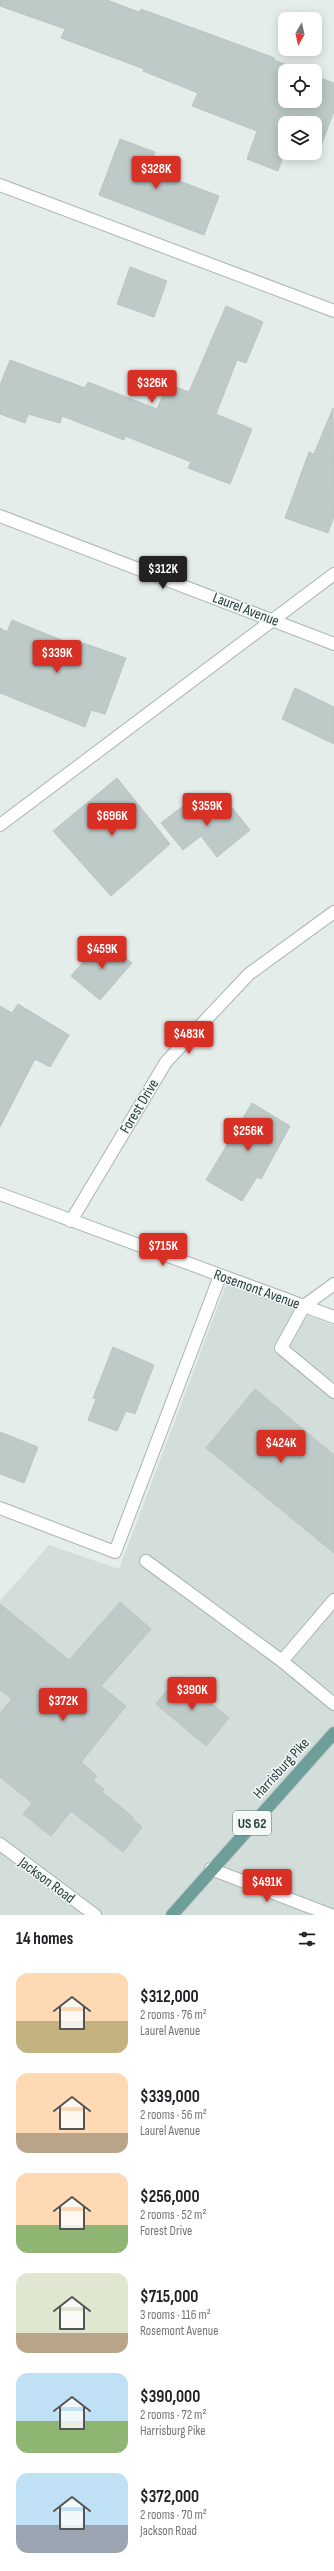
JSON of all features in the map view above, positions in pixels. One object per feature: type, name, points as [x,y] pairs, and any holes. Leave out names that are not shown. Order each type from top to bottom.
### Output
[{"type":"main road","name":"Harrisburg Pike","points":[[172,1915],[211,1868],[334,1733]]},
{"type":"street","points":[[0,186],[334,311]]},
{"type":"street","name":"Laurel Avenue","points":[[0,516],[275,620],[334,644]]},
{"type":"street","points":[[0,825],[275,620],[334,574]]},
{"type":"street","name":"Forest Drive","points":[[71,1221],[166,1062],[249,974],[334,912]]},
{"type":"street","name":"Rosemont Avenue","points":[[0,1194],[334,1317]]},
{"type":"street","points":[[0,1508],[115,1552],[220,1276]]},
{"type":"street","points":[[334,1284],[304,1306],[281,1348],[334,1392]]},
{"type":"street","points":[[146,1561],[282,1661],[334,1704]]},
{"type":"street","points":[[282,1661],[334,1600]]},
{"type":"street","name":"Jackson Road","points":[[0,1844],[95,1915]]},
{"type":"street","points":[[211,1868],[331,1915]]},
{"type":"shaded area","points":[[226,1285],[334,1325],[334,1915],[0,1915],[0,1601],[49,1545],[119,1569]]},
{"type":"building","points":[[0,0],[107,0],[139,12],[141,9],[275,58],[274,60],[285,64],[278,64],[278,108],[322,108],[322,79],[334,83],[334,111],[322,143],[322,116],[278,116],[278,160],[282,160],[278,171],[247,159],[257,131],[192,106],[198,93],[143,71],[144,69],[61,38],[65,29],[0,6]]},
{"type":"building","points":[[120,139],[155,152],[148,169],[219,196],[204,235],[99,195]]},
{"type":"building","points":[[130,267],[167,281],[154,317],[117,304]]},
{"type":"building","points":[[226,306],[263,322],[246,363],[237,360],[216,414],[252,429],[230,484],[188,468],[191,462],[125,436],[124,440],[62,416],[60,423],[28,414],[25,423],[0,414],[0,385],[10,360],[85,388],[88,382],[157,409],[164,392],[169,395],[173,386],[189,392]]},
{"type":"building","points":[[333,408],[334,516],[328,533],[285,518],[309,452],[314,454]]},
{"type":"building","points":[[12,620],[81,648],[83,643],[126,658],[105,714],[91,710],[85,727],[0,693],[0,628],[7,632]]},
{"type":"building","points":[[295,688],[334,707],[334,744],[282,719]]},
{"type":"building","points":[[117,778],[170,844],[111,896],[53,831]]},
{"type":"building","points":[[225,799],[250,830],[217,857],[201,836],[183,850],[161,823],[187,803],[200,819]]},
{"type":"building","points":[[103,939],[132,963],[100,1000],[71,976]]},
{"type":"building","points":[[18,1004],[69,1035],[50,1067],[35,1059],[0,1127],[0,1006],[12,1013]]},
{"type":"building","points":[[252,1103],[290,1126],[261,1179],[257,1177],[242,1201],[206,1180]]},
{"type":"building","points":[[113,1347],[154,1365],[135,1414],[126,1411],[117,1431],[88,1420],[96,1399],[93,1398]]},
{"type":"building","points":[[255,1389],[334,1455],[334,1553],[206,1448]]},
{"type":"building","points":[[0,1432],[38,1447],[24,1483],[0,1474]]},
{"type":"building","points":[[120,1602],[151,1629],[101,1686],[126,1706],[81,1762],[97,1776],[93,1781],[104,1789],[102,1792],[133,1817],[132,1819],[142,1827],[123,1852],[71,1811],[51,1836],[23,1814],[32,1803],[0,1777],[0,1713],[12,1699],[0,1690],[0,1604],[69,1660]]},
{"type":"building","points":[[178,1676],[229,1718],[206,1746],[156,1704]]}]
